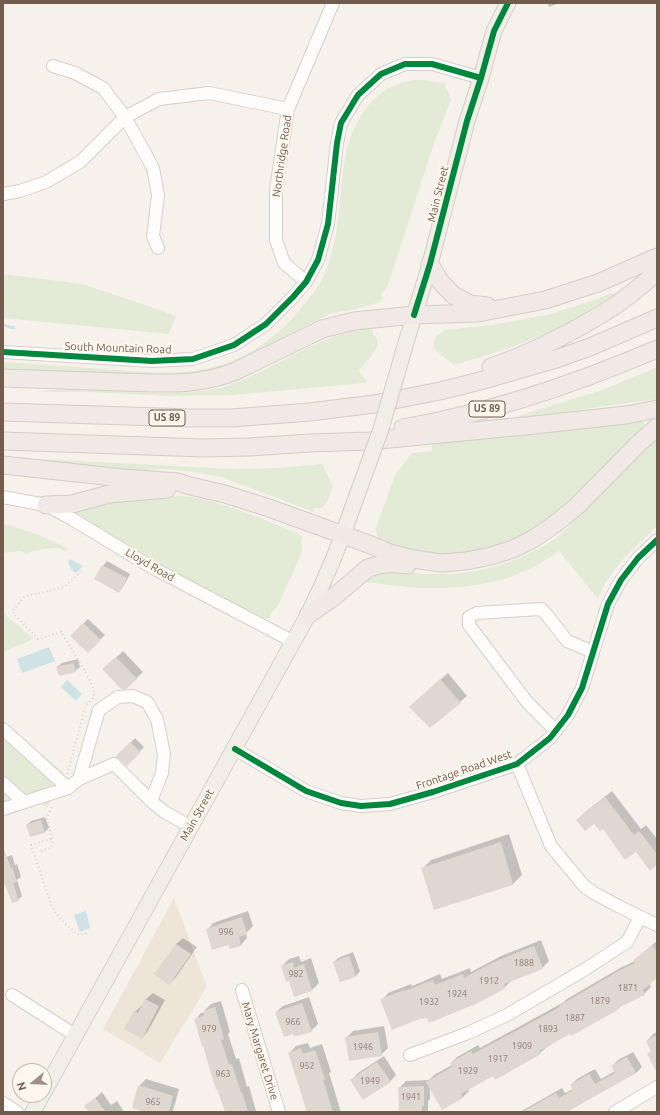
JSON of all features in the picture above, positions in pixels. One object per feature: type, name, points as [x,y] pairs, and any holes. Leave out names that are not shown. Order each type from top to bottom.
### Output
[{"type":"highway","points":[[3,378],[176,384],[200,381],[224,376],[236,371],[322,329],[354,321],[414,315],[478,313],[545,300],[598,283],[657,257]]},
{"type":"highway","points":[[430,264],[440,281],[453,295],[470,304],[510,307]]},
{"type":"highway","points":[[330,409],[360,399],[416,388],[478,372],[523,355],[570,331],[616,304],[657,272]]},
{"type":"highway","name":"US 89","points":[[3,412],[231,418],[310,412],[381,403],[440,391],[556,359],[657,318]]},
{"type":"highway","name":"US 89","points":[[3,441],[204,448],[310,443],[340,439],[472,414],[586,378],[657,349]]},
{"type":"highway","points":[[310,443],[369,442],[541,424],[657,409]]},
{"type":"highway","points":[[3,465],[123,478],[178,482],[225,494],[270,508],[390,553],[413,559],[441,563],[466,561],[491,556],[513,549],[533,539],[555,524],[576,506],[657,427]]},
{"type":"highway","points":[[46,505],[72,504],[109,494],[190,486]]},
{"type":"highway","points":[[308,615],[335,596],[368,568],[375,565],[390,563],[418,566],[427,565],[433,562]]},
{"type":"main road","name":"Main Street","points":[[52,1077],[294,642],[325,580],[343,535],[380,429],[406,339],[430,264],[467,121],[494,31],[508,3]]},
{"type":"main road","points":[[33,1112],[38,1103]]},
{"type":"street","name":"Northridge Road","points":[[306,282],[284,263],[276,240],[276,190],[288,109],[333,3]]},
{"type":"street","name":"South Mountain Road","points":[[3,352],[152,361],[193,359],[234,345],[266,324],[293,297],[306,282],[318,260],[328,224],[337,143],[341,123],[358,95],[381,74],[405,64],[432,64],[481,78]]},
{"type":"street","points":[[52,66],[75,73],[103,88],[125,117],[153,168],[158,194],[153,236],[158,248]]},
{"type":"street","points":[[3,194],[20,191],[46,182],[80,162],[125,117],[159,99],[209,93],[288,109]]},
{"type":"street","name":"Lloyd Road","points":[[3,497],[46,505],[153,568],[294,642]]},
{"type":"street","name":"Frontage Road West","points":[[235,749],[306,791],[340,803],[361,806],[390,804],[433,792],[517,764],[550,738],[568,715],[582,688],[608,604],[621,580],[638,558],[657,540]]},
{"type":"street","points":[[556,731],[527,702],[469,625],[469,617],[477,613],[541,609],[567,641],[593,652]]},
{"type":"street","points":[[79,779],[99,710],[118,697],[133,696],[147,702],[157,719],[164,754],[162,773],[151,801]]},
{"type":"street","points":[[3,729],[65,788]]},
{"type":"street","points":[[3,809],[65,788],[79,779],[114,764],[163,811],[191,827]]},
{"type":"street","points":[[517,764],[551,846],[584,886],[620,907],[657,925]]},
{"type":"street","points":[[3,783],[24,802]]},
{"type":"street","points":[[410,1055],[468,1033],[507,1015],[584,970],[627,942],[640,917]]},
{"type":"street","name":"Mary Margaret Drive","points":[[242,990],[278,1112]]},
{"type":"street","points":[[12,995],[75,1035]]},
{"type":"street","points":[[615,1112],[657,1087]]},
{"type":"street","points":[[3,1103],[17,1112]]},
{"type":"path","points":[[41,851],[50,848],[53,845],[47,817],[51,809],[52,801],[65,788],[86,705],[94,697],[95,690],[61,632],[38,639],[12,612],[24,597],[64,587],[83,570]]},
{"type":"path","points":[[51,839],[31,845],[51,904],[55,913],[69,928],[79,935],[87,933]]},
{"type":"shaded area","points":[[70,559],[83,566],[76,573],[72,570],[68,562]]},
{"type":"shaded area","points":[[49,647],[55,661],[22,673],[17,659]]},
{"type":"shaded area","points":[[67,680],[82,694],[76,701],[61,687]]},
{"type":"shaded area","points":[[174,898],[207,987],[160,1063],[103,1029]]},
{"type":"shaded area","points":[[86,911],[90,928],[80,932],[74,915]]},
{"type":"green space","points":[[414,80],[425,80],[447,84],[445,86],[451,100],[435,141],[388,285],[381,295],[384,298],[377,303],[357,309],[332,313],[291,333],[246,358],[213,370],[176,376],[3,370],[3,362],[138,372],[194,371],[235,360],[262,345],[274,336],[296,314],[315,291],[324,275],[330,260],[335,239],[346,153],[351,136],[358,121],[377,96],[400,83]]},
{"type":"green space","points":[[3,274],[82,284],[176,316],[169,334],[3,318]]},
{"type":"green space","points":[[614,292],[615,294],[554,330],[517,345],[454,365],[433,348],[435,337],[445,330],[492,325],[551,314]]},
{"type":"green space","points":[[369,329],[373,330],[373,334],[378,343],[374,352],[358,371],[367,381],[365,383],[233,395],[173,396],[85,392],[35,392],[71,390],[181,393],[214,389],[244,379],[327,339],[341,334]]},
{"type":"green space","points":[[657,367],[657,399],[513,419],[524,414],[602,390]]},
{"type":"green space","points":[[643,420],[645,425],[584,490],[546,522],[513,540],[484,549],[454,554],[406,551],[377,541],[377,525],[395,475],[412,453],[432,451],[432,445],[458,440]]},
{"type":"green space","points":[[657,438],[657,526],[622,560],[605,583],[598,599],[559,551],[540,564],[520,573],[479,585],[450,588],[422,588],[365,582],[376,574],[375,572],[383,571],[433,574],[471,572],[502,564],[531,553],[558,537]]},
{"type":"green space","points":[[3,457],[232,469],[277,468],[322,464],[333,486],[326,503],[322,508],[314,508],[314,512],[221,477],[203,473],[167,469],[142,470],[86,468]]},
{"type":"green space","points":[[161,495],[191,497],[213,502],[250,514],[298,533],[303,538],[301,541],[302,551],[293,573],[277,607],[271,613],[270,618],[261,618],[168,572],[105,531],[74,513],[113,502]]},
{"type":"green space","points":[[3,524],[37,534],[69,549],[64,551],[57,548],[45,549],[26,554],[21,551],[3,553]]},
{"type":"green space","points":[[3,613],[34,639],[3,652]]},
{"type":"green space","points":[[3,721],[65,774],[48,807],[39,804],[3,817]]},
{"type":"building","points":[[102,565],[127,578],[119,593],[94,579]]},
{"type":"building","points":[[83,623],[101,640],[88,653],[70,636]]},
{"type":"building","points":[[116,657],[137,679],[126,689],[121,689],[102,669]]},
{"type":"building","points":[[74,663],[76,672],[59,676],[56,667]]},
{"type":"building","points":[[440,679],[461,703],[430,728],[409,707]]},
{"type":"building","points":[[130,742],[141,752],[127,766],[115,757]]},
{"type":"building","points":[[605,797],[634,835],[639,831],[657,854],[657,865],[650,871],[636,852],[625,860],[603,829],[600,831],[594,824],[585,831],[576,820]]},
{"type":"building","points":[[41,820],[45,833],[30,837],[26,825]]},
{"type":"building","points":[[501,842],[513,885],[434,910],[421,868]]},
{"type":"building","points":[[3,849],[11,868],[12,867],[17,882],[13,883],[19,901],[12,903],[5,885],[3,885]]},
{"type":"building","points":[[242,917],[247,934],[239,937],[241,946],[230,949],[229,945],[212,950],[206,929]]},
{"type":"building","points":[[176,944],[191,954],[169,985],[154,974]]},
{"type":"building","points":[[652,945],[657,952],[657,978],[643,990],[645,995],[618,1008],[618,1010],[571,1036],[570,1034],[539,1051],[541,1054],[495,1080],[493,1076],[461,1094],[463,1098],[442,1110],[426,1082],[452,1067],[450,1063],[471,1051],[473,1054],[560,1007],[559,1006],[612,974],[635,963],[633,960]]},
{"type":"building","points":[[534,946],[543,969],[504,984],[506,988],[476,1004],[429,1023],[427,1018],[422,1018],[392,1030],[380,999],[433,980],[435,985],[463,974],[464,978],[494,962]]},
{"type":"building","points":[[349,956],[356,977],[340,982],[333,962]]},
{"type":"building","points":[[293,962],[294,968],[304,964],[312,991],[294,997],[289,981],[286,982],[281,966]]},
{"type":"building","points":[[145,999],[159,1006],[142,1039],[124,1029],[134,1011],[138,1013]]},
{"type":"building","points":[[302,1003],[312,1032],[294,1037],[293,1034],[284,1037],[275,1012]]},
{"type":"building","points":[[215,1007],[224,1039],[221,1040],[229,1065],[232,1064],[248,1112],[225,1112],[217,1089],[216,1090],[202,1046],[194,1019],[204,1016],[203,1011]]},
{"type":"building","points":[[378,1032],[382,1056],[349,1061],[345,1037]]},
{"type":"building","points":[[657,1035],[657,1073],[647,1054],[651,1052],[646,1041]]},
{"type":"building","points":[[301,1048],[303,1054],[315,1050],[325,1079],[323,1080],[333,1112],[307,1112],[288,1053]]},
{"type":"building","points":[[627,1057],[636,1073],[567,1112],[522,1112],[556,1093],[559,1098],[573,1090],[570,1085],[589,1074],[595,1084],[615,1073],[611,1066]]},
{"type":"building","points":[[377,1062],[391,1082],[363,1100],[350,1080]]},
{"type":"building","points":[[138,1085],[173,1096],[169,1112],[145,1112],[132,1108]]},
{"type":"building","points":[[424,1086],[424,1106],[422,1106],[422,1112],[399,1112],[398,1087]]},
{"type":"building","points":[[95,1098],[106,1112],[89,1112],[84,1106]]},
{"type":"waterway","points":[[3,325],[14,328]]},
{"type":"cycle path","points":[[414,315],[430,264],[467,121],[494,31],[508,3]]},
{"type":"cycle path","points":[[3,352],[152,361],[193,359],[234,345],[266,324],[293,297],[306,282],[318,260],[328,224],[337,143],[341,123],[358,95],[381,74],[405,64],[432,64],[481,78]]},
{"type":"cycle path","points":[[235,749],[306,791],[341,803],[361,806],[390,804],[433,792],[517,764],[550,738],[568,715],[582,688],[608,604],[621,580],[638,558],[657,540]]}]
